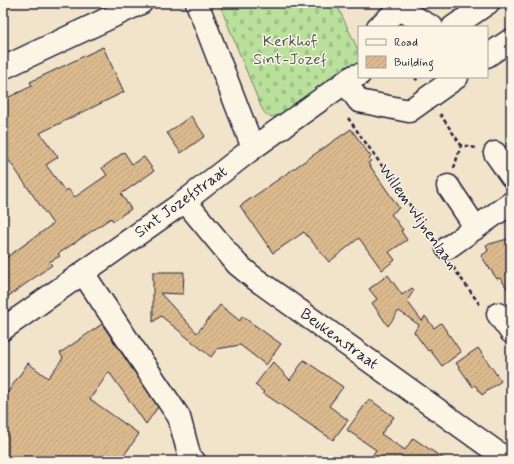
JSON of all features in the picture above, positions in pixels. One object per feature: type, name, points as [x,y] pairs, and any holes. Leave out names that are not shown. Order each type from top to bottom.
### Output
[{"type":"street","points":[[3,68],[141,3]]},
{"type":"street","points":[[197,3],[253,148]]},
{"type":"street","points":[[454,26],[488,3]]},
{"type":"street","points":[[379,26],[399,9],[430,26]]},
{"type":"street","points":[[488,55],[509,41]]},
{"type":"street","points":[[345,84],[359,101],[409,111],[456,78]]},
{"type":"street","name":"Sint Jozefstraat","points":[[3,329],[185,201],[253,148],[345,84]]},
{"type":"street","points":[[496,153],[511,176]]},
{"type":"street","points":[[448,186],[476,228]]},
{"type":"street","name":"Beukenstraat","points":[[185,201],[237,264],[254,278],[509,461]]},
{"type":"street","points":[[444,250],[511,203]]},
{"type":"street","points":[[83,273],[179,417],[190,458],[194,461]]},
{"type":"street","points":[[498,314],[511,332]]},
{"type":"path","name":"Willem Wijnenlaan","points":[[345,84],[444,250],[483,310],[498,314]]},
{"type":"path","points":[[448,186],[461,145],[496,153]]},
{"type":"green space","name":"Kerkhof Sint-Jozef","points":[[219,3],[336,3],[358,50],[358,64],[349,65],[279,117],[268,116],[264,112]]},
{"type":"building","points":[[103,47],[124,92],[40,133],[58,157],[46,165],[65,191],[68,189],[75,197],[107,175],[102,168],[124,152],[132,164],[144,157],[154,171],[121,194],[131,209],[113,221],[111,218],[58,254],[60,256],[49,262],[52,265],[3,300],[3,260],[53,224],[3,152],[3,100],[32,86],[30,82]]},
{"type":"building","points":[[191,116],[205,136],[181,153],[167,133]]},
{"type":"building","points":[[351,129],[371,157],[369,159],[371,161],[368,163],[399,208],[391,214],[403,230],[401,231],[407,240],[389,252],[395,260],[382,270],[359,238],[329,262],[304,232],[273,253],[240,206]]},
{"type":"building","points":[[511,238],[511,294],[500,278],[497,279],[481,256],[488,251],[486,245]]},
{"type":"building","points":[[153,272],[184,272],[183,294],[160,293],[197,333],[220,305],[240,321],[242,316],[281,344],[266,365],[240,345],[217,349],[211,357],[161,316],[153,322]]},
{"type":"building","points":[[388,275],[402,295],[412,288],[414,290],[407,301],[422,321],[425,316],[434,328],[441,323],[461,352],[442,366],[430,350],[428,351],[414,332],[419,325],[399,311],[388,326],[372,303],[377,299],[369,289]]},
{"type":"building","points":[[102,324],[158,407],[146,424],[109,372],[90,399],[139,434],[120,461],[3,461],[3,399],[28,363],[48,378],[63,358],[60,353]]},
{"type":"building","points":[[478,348],[501,381],[482,395],[475,385],[473,387],[456,363]]},
{"type":"building","points":[[304,360],[343,387],[329,406],[348,420],[333,440],[263,393],[264,392],[255,385],[273,362],[290,380]]},
{"type":"building","points":[[369,399],[394,417],[381,434],[405,450],[413,438],[447,461],[369,461],[376,450],[347,430]]}]
